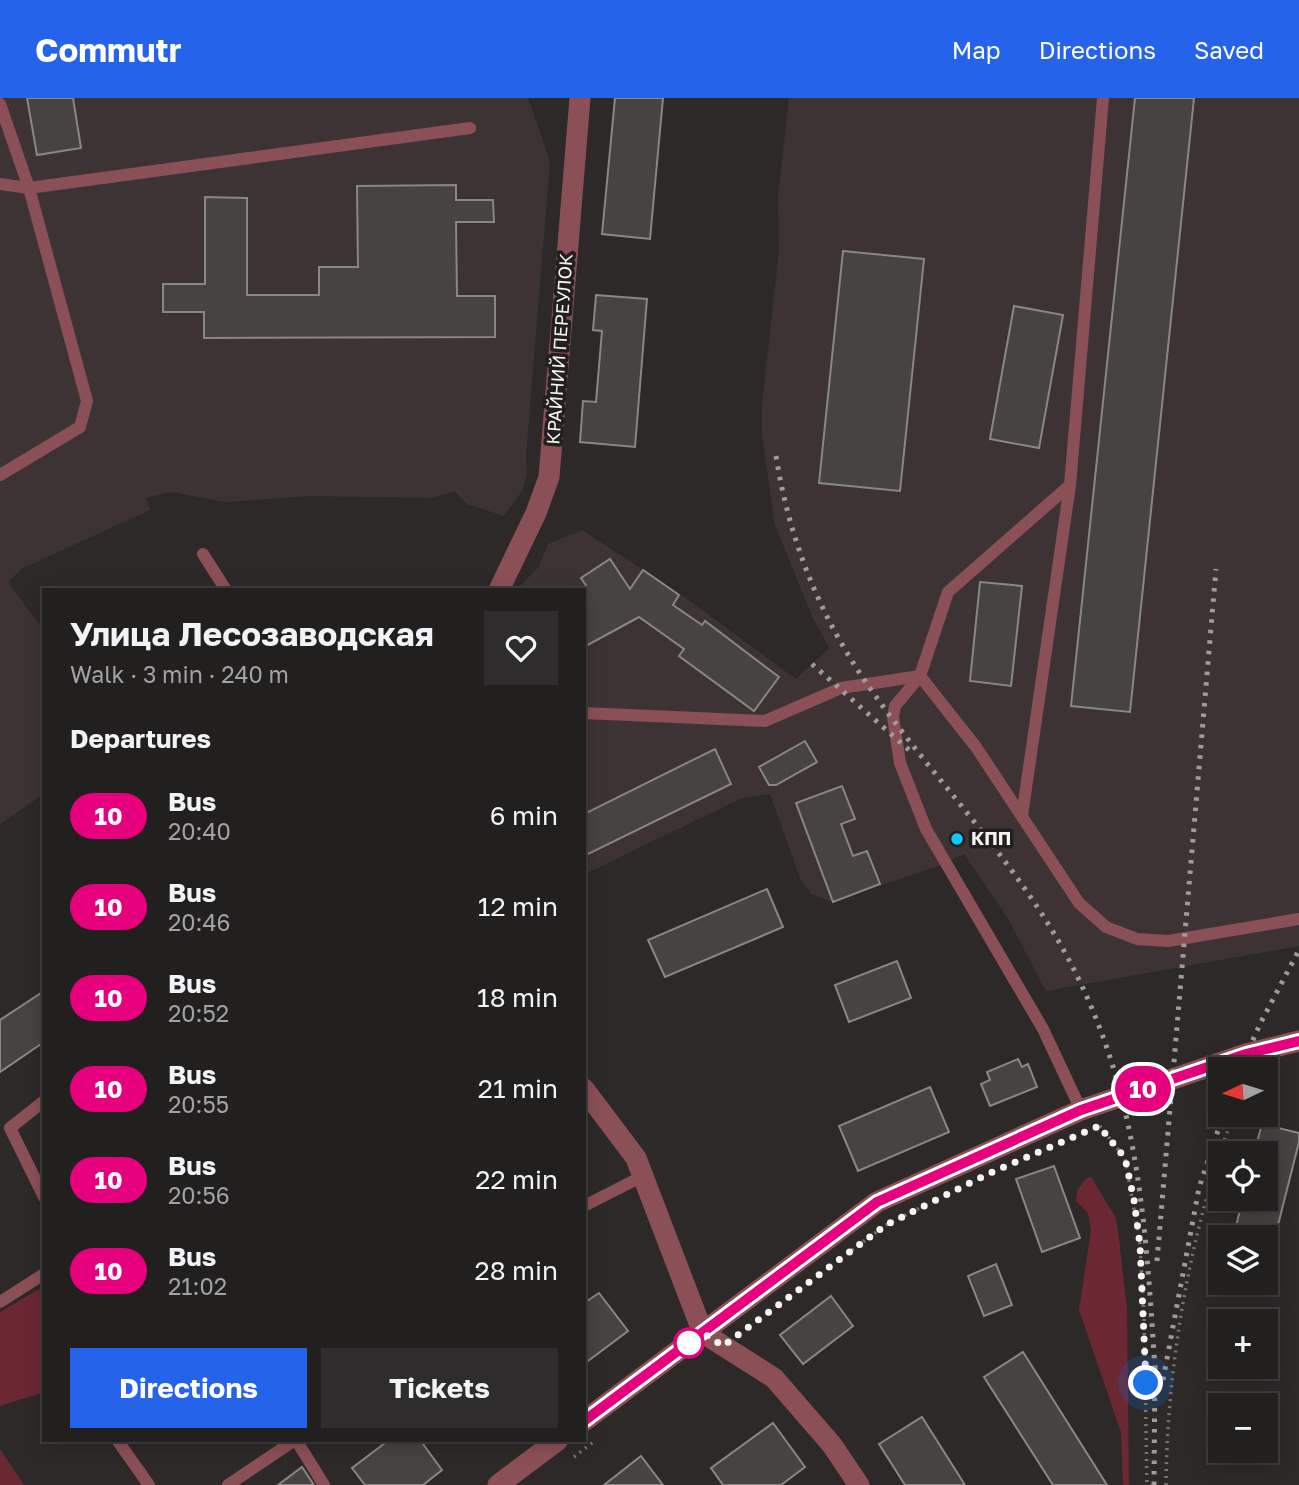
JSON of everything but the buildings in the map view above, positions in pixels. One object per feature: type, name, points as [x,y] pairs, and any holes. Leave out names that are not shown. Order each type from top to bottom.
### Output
[{"type":"street","name":"КРАЙНИЙ ПЕРЕУЛОК","points":[[500,588],[536,513],[549,477],[580,98]]},
{"type":"street","points":[[586,1420],[877,1202],[1246,1054],[1299,1041]]},
{"type":"street","points":[[586,1092],[636,1158],[703,1333],[774,1378],[832,1445],[859,1485]]},
{"type":"street","points":[[498,1485],[555,1442]]},
{"type":"lane","points":[[1022,816],[1070,485],[1103,98]]},
{"type":"lane","points":[[0,104],[29,188],[86,401],[80,427],[0,475]]},
{"type":"lane","points":[[0,184],[29,188],[470,128]]},
{"type":"lane","points":[[1070,485],[948,592],[920,676],[895,706],[897,750],[933,845],[982,921],[1043,1029],[1086,1120]]},
{"type":"lane","points":[[203,554],[225,588]]},
{"type":"lane","points":[[586,713],[765,721],[841,688],[920,676]]},
{"type":"lane","points":[[920,676],[976,747],[1079,903],[1106,927],[1137,939],[1168,942],[1299,919]]},
{"type":"lane","points":[[42,1103],[10,1128],[42,1193]]},
{"type":"lane","points":[[586,1205],[643,1175]]},
{"type":"lane","points":[[0,1301],[42,1275]]},
{"type":"lane","points":[[118,1442],[149,1485]]},
{"type":"lane","points":[[228,1485],[293,1442]]},
{"type":"lane","points":[[297,1442],[324,1485]]},
{"type":"path","points":[[1086,1120],[1099,1126],[1125,1158],[1140,1245],[1147,1485]]},
{"type":"path","points":[[1099,1126],[1109,1122]]},
{"type":"path","points":[[1166,1485],[1167,1436],[1179,1339],[1200,1222],[1208,1194]]},
{"type":"path","points":[[842,1257],[886,1225],[932,1202]]},
{"type":"path","points":[[569,1460],[602,1436]]},
{"type":"shaded area","points":[[0,98],[528,98],[550,161],[526,456],[527,474],[522,491],[504,516],[467,504],[455,491],[432,498],[310,496],[225,502],[171,492],[146,498],[150,510],[21,569],[8,582],[42,628],[42,795],[0,824]]},
{"type":"shaded area","points":[[789,98],[1299,98],[1299,946],[1046,991],[1007,917],[964,854],[944,864],[833,902],[811,894],[800,878],[770,794],[742,798],[586,874],[586,588],[518,588],[538,568],[548,544],[582,530],[686,598],[796,679],[829,648],[812,616],[775,525],[762,436],[762,405],[779,251],[778,197]]},
{"type":"shaded area","points":[[1091,1177],[1116,1218],[1119,1239],[1127,1309],[1129,1485],[1123,1485],[1121,1432],[1079,1310],[1091,1230],[1088,1213],[1076,1201],[1077,1191],[1086,1178]]},
{"type":"shaded area","points":[[42,1287],[42,1393],[0,1406],[0,1312]]},
{"type":"shaded area","points":[[0,1449],[24,1485],[0,1485]]},
{"type":"railway","points":[[776,456],[797,545],[820,601],[848,655],[889,715],[1018,879],[1063,949],[1088,1000],[1108,1051],[1134,1154],[1142,1206],[1155,1369]]},
{"type":"railway","points":[[1157,1261],[1216,569]]},
{"type":"railway","points":[[812,664],[909,750]]},
{"type":"railway","points":[[1245,1057],[1299,950]]},
{"type":"railway","points":[[1163,1380],[1199,1188],[1219,1127]]},
{"type":"railway","points":[[1154,1485],[1155,1359]]},
{"type":"bus line","name":"10","points":[[586,1420],[877,1202],[1081,1110],[1246,1054],[1299,1041]]},
{"type":"place","name":"КПП","points":[[957,839]]},
{"type":"route","points":[[689,1343],[683,1348],[703,1333],[723,1346],[886,1225],[988,1174],[1099,1126],[1125,1158],[1134,1200],[1140,1245],[1146,1383]]}]
